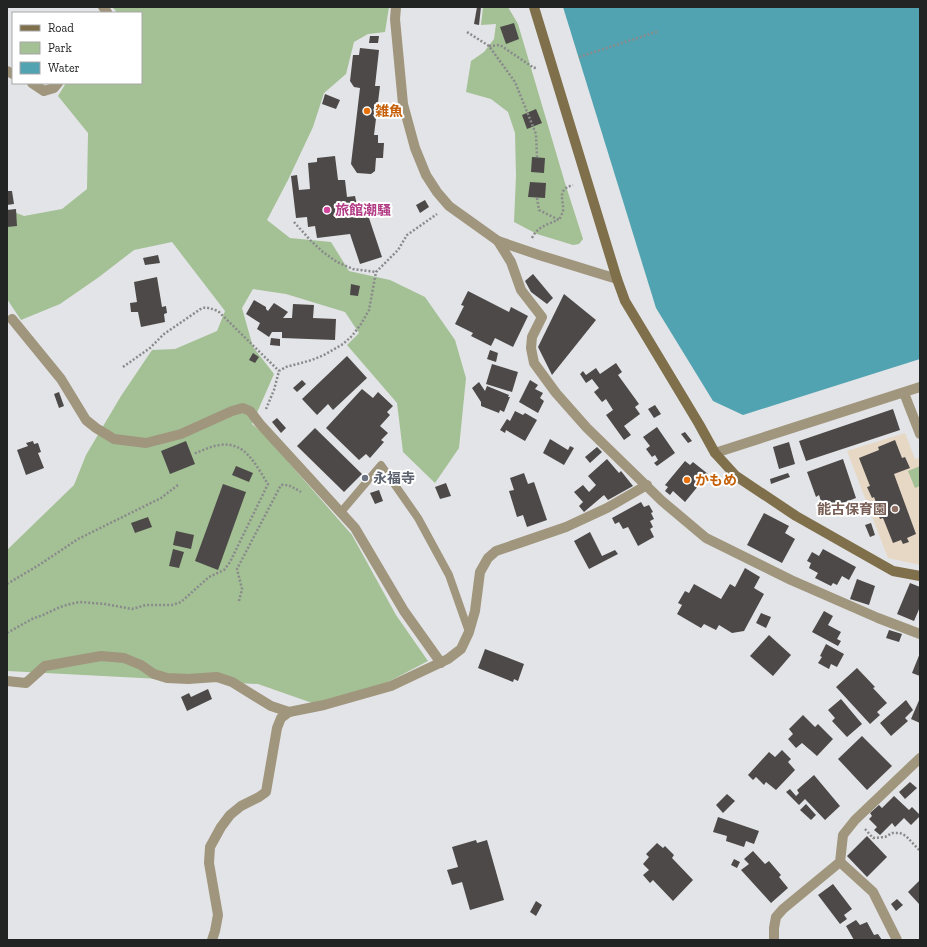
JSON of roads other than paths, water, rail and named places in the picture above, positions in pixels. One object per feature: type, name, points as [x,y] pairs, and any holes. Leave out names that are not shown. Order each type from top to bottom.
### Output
[{"type":"street","points":[[396,7],[395,19],[403,104],[415,148],[426,175],[437,192],[449,206],[498,241],[617,279]]},
{"type":"street","points":[[534,7],[625,301],[715,453],[736,476],[796,516],[893,571],[920,576]]},
{"type":"street","points":[[34,84],[44,91],[54,88],[57,84]]},
{"type":"street","points":[[498,241],[511,262],[521,290],[542,317],[532,337],[531,348],[534,362],[556,393],[587,428],[662,501],[706,538],[791,580],[878,618],[920,634]]},
{"type":"street","points":[[12,319],[61,379],[86,420],[114,439],[146,443],[181,434],[232,411],[243,408],[250,411],[260,424],[355,528],[404,611],[441,663]]},
{"type":"street","points":[[715,453],[920,387]]},
{"type":"street","points":[[904,393],[920,434]]},
{"type":"street","points":[[212,940],[218,915],[209,863],[210,847],[221,826],[230,815],[241,806],[260,798],[266,792],[277,728],[281,718],[289,712],[324,705],[391,686],[448,659],[461,649],[469,632],[475,611],[480,572],[488,558],[496,551],[566,526],[607,508],[647,485]]},
{"type":"street","points":[[7,681],[26,683],[45,666],[101,656],[124,658],[141,665],[154,674],[167,678],[188,679],[217,677],[232,682],[271,706],[289,712]]},
{"type":"street","points":[[774,940],[776,916],[840,862],[842,835],[855,820],[920,758]]},
{"type":"street","points":[[840,862],[873,892],[897,940]]},
{"type":"lane","points":[[340,512],[381,465],[418,518],[449,575],[469,632]]},
{"type":"water","points":[[563,7],[920,7],[920,359],[743,415],[713,401],[656,308]]},
{"type":"place","name":"雑魚","points":[[367,111]]},
{"type":"place","name":"旅館潮騒","points":[[327,210]]},
{"type":"place","name":"永福寺","points":[[365,478]]},
{"type":"place","name":"かもめ","points":[[687,480]]},
{"type":"place","name":"能古保育園","points":[[895,509]]}]
